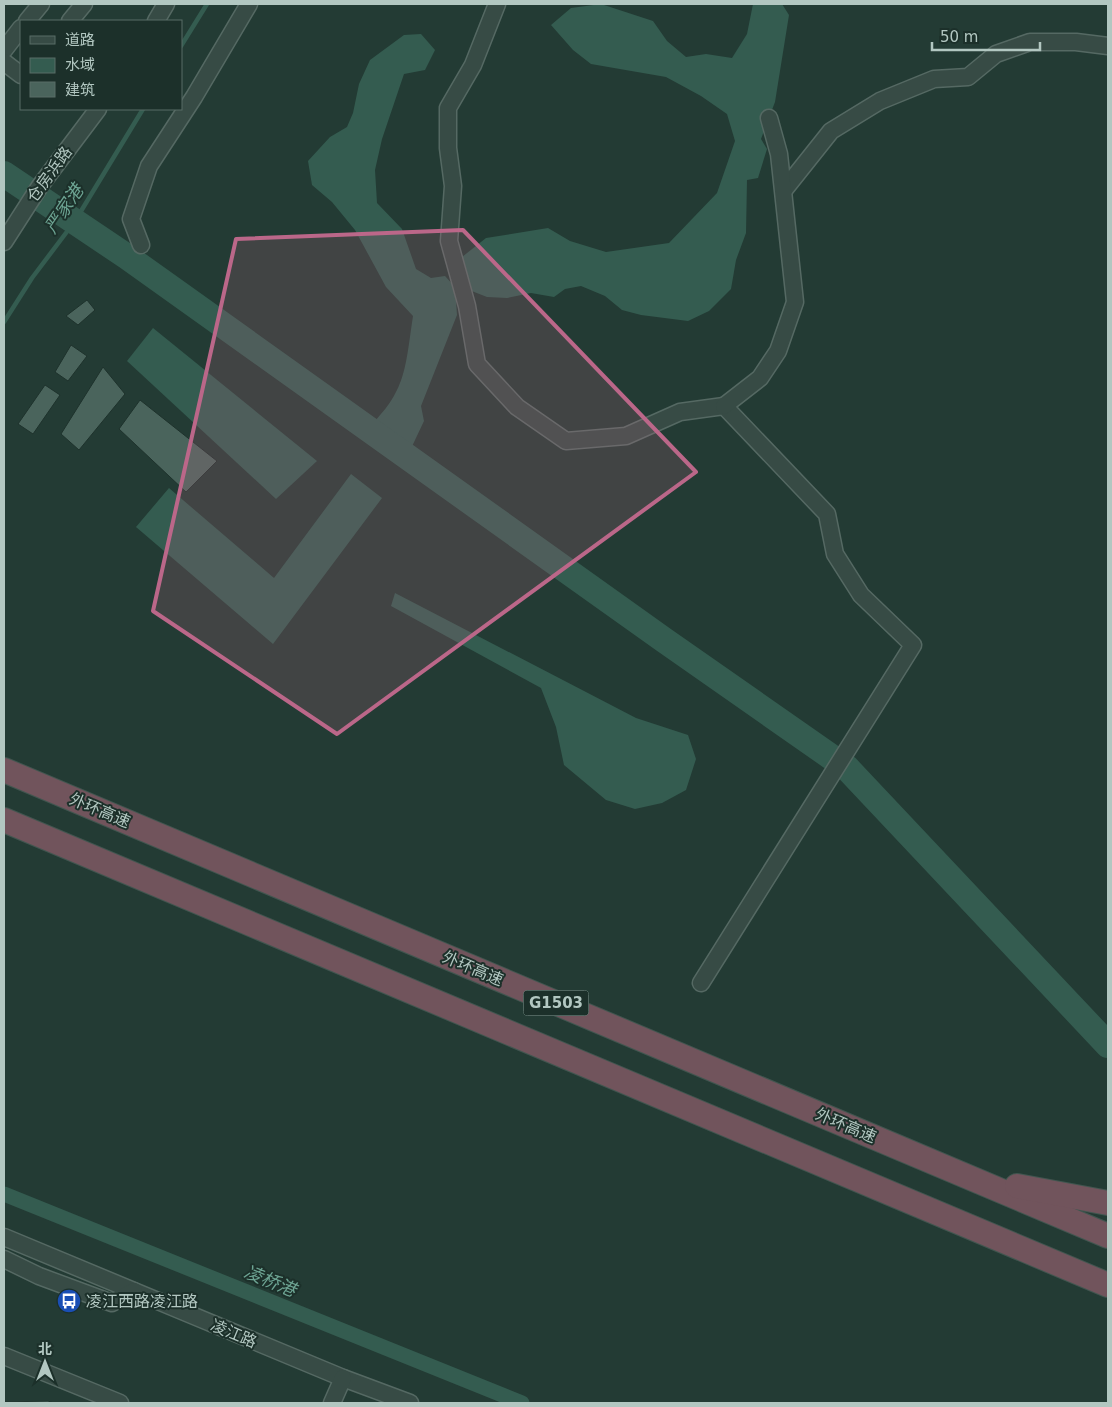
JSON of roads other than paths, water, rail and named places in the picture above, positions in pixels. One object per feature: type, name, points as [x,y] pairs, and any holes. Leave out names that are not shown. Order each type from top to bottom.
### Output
[{"type":"highway","name":"外环高速","points":[[4,770],[1108,1236]]},
{"type":"highway","name":"G1503","points":[[4,820],[1108,1285]]},
{"type":"highway","points":[[970,1177],[1108,1203]]},
{"type":"highway","points":[[941,1215],[1108,1298]]},
{"type":"street","points":[[28,20],[41,4]]},
{"type":"street","points":[[71,20],[84,4]]},
{"type":"street","points":[[157,20],[166,4]]},
{"type":"street","points":[[141,245],[131,219],[149,166],[194,98],[241,14],[249,4]]},
{"type":"street","points":[[497,4],[473,65],[448,108],[448,148],[453,186],[449,241],[467,306],[477,364],[517,407],[566,441],[626,436],[680,412],[724,406],[760,378],[778,351],[795,302],[779,154],[769,118]]},
{"type":"street","points":[[4,50],[20,29]]},
{"type":"street","points":[[784,190],[831,131],[880,100],[934,79],[968,77],[996,54],[1030,42],[1076,42],[1108,46]]},
{"type":"street","points":[[4,62],[20,74]]},
{"type":"street","name":"仓房浜路","points":[[4,242],[40,186],[97,110]]},
{"type":"street","points":[[701,984],[913,644],[861,595],[835,554],[827,514],[724,406]]},
{"type":"street","name":"凌江路","points":[[4,1237],[343,1378],[410,1403]]},
{"type":"street","points":[[4,1259],[39,1276],[112,1303],[134,1291]]},
{"type":"street","points":[[4,1356],[120,1403]]},
{"type":"street","points":[[332,1403],[343,1378]]},
{"type":"water","points":[[601,4],[653,21],[667,41],[686,57],[706,54],[732,58],[747,34],[753,4],[782,4],[789,15],[775,102],[761,139],[767,149],[758,178],[747,180],[746,233],[736,260],[731,289],[709,311],[688,321],[641,315],[622,310],[605,296],[581,286],[565,289],[554,297],[531,293],[507,298],[487,297],[464,288],[462,257],[486,238],[548,228],[570,241],[606,252],[669,243],[717,193],[735,141],[727,114],[701,96],[666,77],[591,64],[573,50],[551,25],[571,8]]},
{"type":"water","points":[[421,34],[435,50],[425,70],[404,74],[382,139],[375,170],[377,203],[402,229],[416,269],[431,278],[445,276],[455,287],[457,315],[421,406],[424,421],[407,457],[367,429],[390,403],[402,378],[413,316],[386,287],[355,230],[332,202],[312,185],[308,161],[330,137],[347,127],[353,113],[359,84],[370,60],[404,35]]},
{"type":"water","points":[[153,328],[317,461],[276,499],[127,361]]},
{"type":"water","points":[[351,474],[382,498],[273,644],[136,527],[169,488],[274,578]]},
{"type":"water","points":[[395,593],[636,718],[688,735],[696,759],[686,790],[662,803],[635,809],[606,800],[564,765],[556,727],[541,688],[391,606]]},
{"type":"waterway","name":"严家港","points":[[182,44],[207,4]]},
{"type":"waterway","name":"严家港","points":[[4,322],[32,278],[75,221],[142,110]]},
{"type":"waterway","points":[[4,174],[126,256],[664,640],[847,768],[1108,1045]]},
{"type":"waterway","name":"凌桥港","points":[[4,1194],[522,1403]]},
{"type":"place","name":"凌江西路凌江路","points":[[69,1301]]}]
